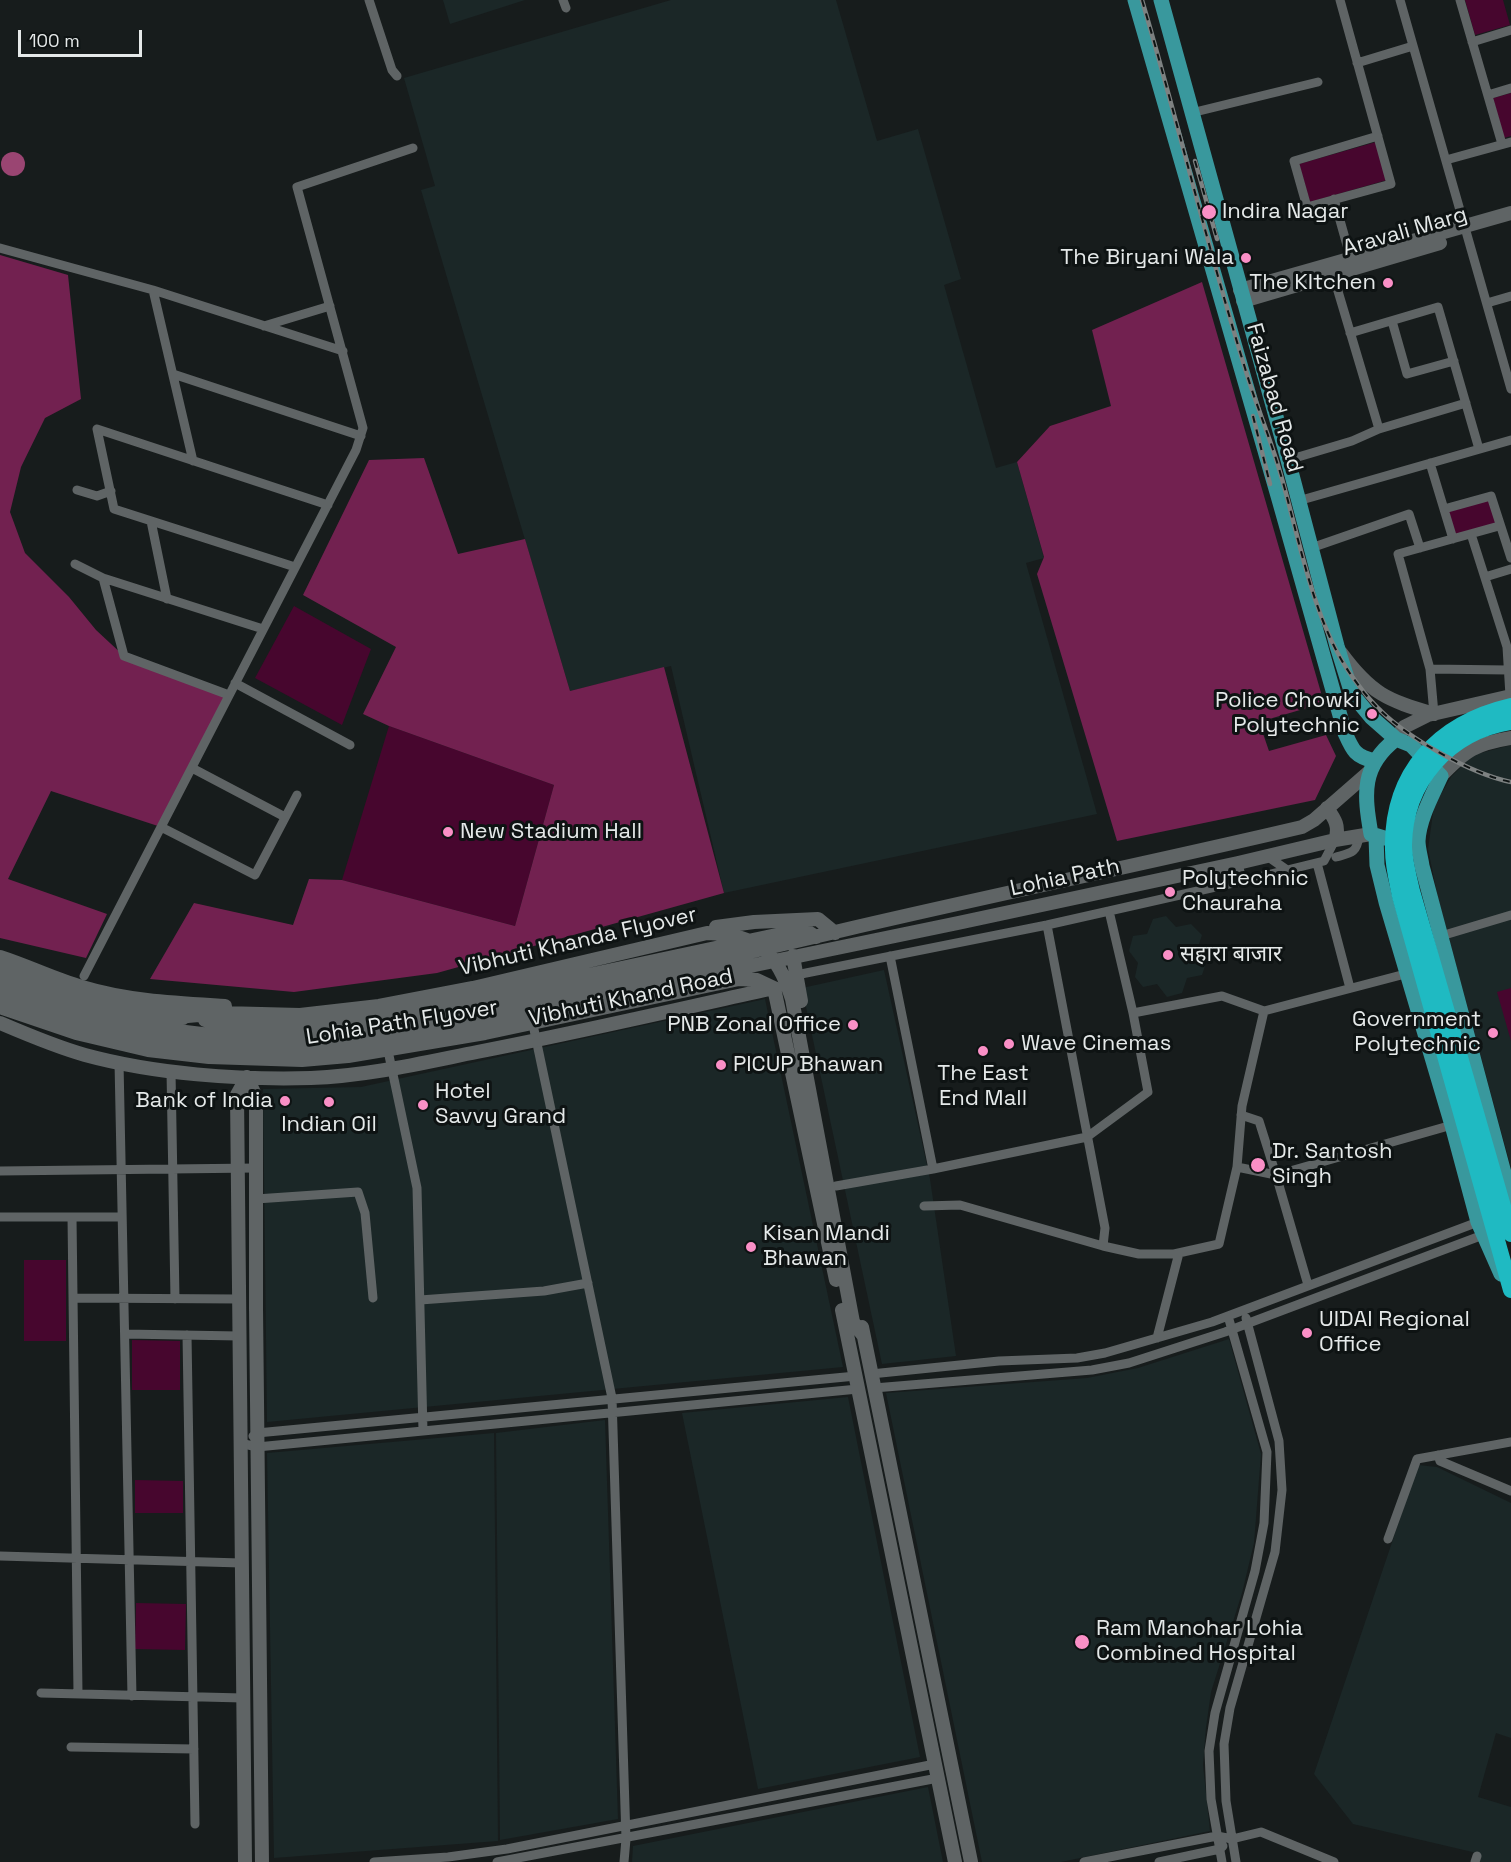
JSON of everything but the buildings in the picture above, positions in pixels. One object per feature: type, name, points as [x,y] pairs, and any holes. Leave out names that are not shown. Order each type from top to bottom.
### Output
[{"type":"highway","points":[[1505,1239],[1400,896],[1393,850],[1396,816],[1411,771],[1430,748],[1452,730],[1498,709],[1510,699]]},
{"type":"highway","points":[[1511,722],[1480,730],[1458,742],[1437,759],[1423,777],[1414,797],[1406,825],[1404,847],[1412,891],[1505,1239],[1511,1292]]},
{"type":"main road","name":"Faizabad Road","points":[[1135,0],[1345,733],[1355,753],[1372,767]]},
{"type":"main road","name":"Faizabad Road","points":[[1161,0],[1288,460],[1336,646],[1352,693],[1371,717],[1396,739]]},
{"type":"main road","name":"Aravali Marg","points":[[1466,231],[1511,213]]},
{"type":"main road","name":"Aravali Marg","points":[[1241,296],[1466,231],[1511,222]]},
{"type":"main road","points":[[1336,646],[1356,673],[1376,691],[1402,704],[1434,714]]},
{"type":"main road","points":[[1510,699],[1459,707],[1434,714],[1404,727],[1396,739],[1384,749],[1372,767],[1366,791],[1369,835],[1481,1228],[1511,1292]]},
{"type":"main road","points":[[1459,707],[1456,716],[1467,744],[1472,749]]},
{"type":"main road","points":[[1511,738],[1481,745],[1462,754],[1441,776],[1428,804],[1418,841],[1422,866],[1511,1199]]},
{"type":"main road","points":[[1396,739],[1411,745],[1441,776]]},
{"type":"main road","name":"Lohia Path","points":[[850,928],[1302,827],[1327,808],[1372,767]]},
{"type":"main road","points":[[1327,808],[1337,825],[1338,833],[1335,840]]},
{"type":"main road","points":[[1369,835],[1418,841]]},
{"type":"main road","name":"Lohia Path","points":[[768,962],[1238,863],[1335,840],[1369,835]]},
{"type":"main road","points":[[1378,868],[1397,865],[1422,866]]},
{"type":"main road","points":[[0,957],[57,980],[118,995],[169,1002],[287,1007],[383,999],[720,926],[804,918],[818,919],[835,933]]},
{"type":"main road","name":"Lohia Path Flyover","points":[[0,982],[64,1006],[135,1024],[181,1032],[255,1038],[299,1038],[562,994],[850,928]]},
{"type":"main road","name":"Vibhuti Khanda Flyover","points":[[176,1017],[222,1013],[300,1015],[380,1006],[473,988],[707,933],[729,934],[760,945],[785,976],[792,999],[854,1322],[863,1335]]},
{"type":"main road","points":[[793,956],[863,1335],[971,1862]]},
{"type":"main road","name":"Lohia Path Flyover","points":[[0,993],[58,1016],[144,1037],[251,1048],[341,1047],[386,1041],[768,962]]},
{"type":"main road","name":"Lohia Path Flyover","points":[[0,969],[60,993],[118,1008],[176,1017],[238,1025],[304,1026],[394,1022]]},
{"type":"main road","name":"Lohia Path Flyover","points":[[0,1007],[76,1033],[148,1050],[209,1057],[302,1060],[348,1056],[485,1033],[739,979],[758,980],[774,988]]},
{"type":"main road","points":[[774,988],[955,1862]]},
{"type":"main road","name":"Vibhuti Khand Road","points":[[0,1023],[86,1055],[171,1071],[247,1077],[313,1077],[393,1069],[537,1041],[774,988]]},
{"type":"main road","points":[[783,1028],[806,1023]]},
{"type":"main road","points":[[341,1047],[343,1074]]},
{"type":"main road","points":[[247,1077],[256,1097],[262,1862]]},
{"type":"main road","points":[[244,1862],[237,1095],[247,1077]]},
{"type":"street","points":[[369,0],[392,70],[397,76]]},
{"type":"street","points":[[1340,0],[1392,184],[1307,207],[1294,161],[1378,136]]},
{"type":"street","points":[[1412,0],[1401,2],[1511,389]]},
{"type":"street","points":[[1446,160],[1507,143],[1488,95],[1460,0]]},
{"type":"street","points":[[1472,42],[1511,30]]},
{"type":"street","points":[[1357,63],[1413,46]]},
{"type":"street","points":[[1191,113],[1318,82]]},
{"type":"street","points":[[1488,95],[1511,88]]},
{"type":"street","points":[[84,976],[328,505],[361,436],[362,420],[297,187],[413,148]]},
{"type":"street","points":[[1334,199],[1352,264]]},
{"type":"street","points":[[0,248],[153,290],[343,351]]},
{"type":"street","points":[[1331,270],[1379,429]]},
{"type":"street","points":[[153,290],[194,461]]},
{"type":"street","points":[[1487,303],[1511,296]]},
{"type":"street","points":[[264,326],[330,306]]},
{"type":"street","points":[[1350,333],[1438,307],[1479,449]]},
{"type":"street","points":[[1392,321],[1407,374],[1454,361]]},
{"type":"street","points":[[173,374],[361,436]]},
{"type":"street","points":[[1288,460],[1466,403]]},
{"type":"street","points":[[295,567],[114,509],[98,429],[328,505]]},
{"type":"street","points":[[1298,501],[1511,440]]},
{"type":"street","points":[[1430,463],[1453,539]]},
{"type":"street","points":[[77,490],[97,496],[111,491]]},
{"type":"street","points":[[1444,509],[1491,496],[1511,558]]},
{"type":"street","points":[[1311,548],[1409,514],[1420,548]]},
{"type":"street","points":[[151,521],[167,599]]},
{"type":"street","points":[[1434,714],[1430,669],[1398,554],[1499,526]]},
{"type":"street","points":[[1471,534],[1507,648],[1510,699]]},
{"type":"street","points":[[75,564],[103,578],[263,629]]},
{"type":"street","points":[[1485,577],[1511,569]]},
{"type":"street","points":[[103,578],[124,656],[229,695]]},
{"type":"street","points":[[1430,669],[1508,670]]},
{"type":"street","points":[[235,683],[350,745]]},
{"type":"street","points":[[192,768],[285,817]]},
{"type":"street","points":[[161,827],[255,875],[297,795]]},
{"type":"street","points":[[1336,857],[1352,853],[1369,835]]},
{"type":"street","points":[[796,975],[1047,925],[1317,863],[1324,861],[1335,840]]},
{"type":"street","points":[[1267,856],[1287,870]]},
{"type":"street","points":[[1267,856],[1270,874]]},
{"type":"street","points":[[1238,863],[1242,881]]},
{"type":"street","points":[[1317,863],[1350,988]]},
{"type":"street","points":[[836,1186],[1087,1137],[1148,1092],[1110,911]]},
{"type":"street","points":[[1441,936],[1511,915]]},
{"type":"street","points":[[1047,925],[1105,1228],[1103,1246]]},
{"type":"street","points":[[890,956],[933,1168]]},
{"type":"street","points":[[1133,1012],[1222,996],[1264,1011],[1409,973]]},
{"type":"street","points":[[924,1206],[960,1205],[1138,1254],[1179,1252],[1219,1244],[1237,1167],[1241,1115],[1264,1011]]},
{"type":"street","points":[[530,1012],[612,1398],[626,1839],[624,1862]]},
{"type":"street","points":[[386,1041],[417,1188],[423,1431]]},
{"type":"street","points":[[119,1062],[132,1696]]},
{"type":"street","points":[[171,1071],[175,1299]]},
{"type":"street","points":[[1241,1115],[1259,1121],[1308,1285]]},
{"type":"street","points":[[1237,1167],[1276,1175],[1452,1125]]},
{"type":"street","points":[[0,1171],[256,1168]]},
{"type":"street","points":[[256,1199],[358,1192],[365,1213],[373,1298]]},
{"type":"street","points":[[0,1217],[123,1217]]},
{"type":"street","points":[[72,1217],[78,1694]]},
{"type":"street","points":[[873,1381],[999,1361],[1077,1358],[1105,1353],[1228,1316],[1400,1251],[1481,1228]]},
{"type":"street","points":[[873,1381],[1054,1373],[1092,1370],[1129,1363],[1232,1330],[1405,1264],[1481,1228]]},
{"type":"street","points":[[1400,1251],[1405,1264]]},
{"type":"street","points":[[1157,1338],[1179,1252]]},
{"type":"street","points":[[420,1300],[544,1291],[588,1283]]},
{"type":"street","points":[[73,1298],[239,1299]]},
{"type":"street","points":[[1236,1862],[1226,1801],[1224,1744],[1230,1708],[1275,1552],[1282,1490],[1279,1442],[1244,1310]]},
{"type":"street","points":[[1222,1862],[1211,1799],[1209,1751],[1215,1713],[1256,1571],[1264,1523],[1267,1452],[1228,1316]]},
{"type":"street","points":[[125,1334],[239,1336]]},
{"type":"street","points":[[187,1335],[195,1824]]},
{"type":"street","points":[[1054,1373],[1056,1359]]},
{"type":"street","points":[[1035,1360],[1054,1373]]},
{"type":"street","points":[[240,1443],[423,1417],[612,1398],[857,1383]]},
{"type":"street","points":[[257,1440],[476,1426],[612,1413],[857,1383]]},
{"type":"street","points":[[1251,1394],[1265,1391]]},
{"type":"street","points":[[476,1426],[492,1410]]},
{"type":"street","points":[[1388,1539],[1417,1459],[1511,1442]]},
{"type":"street","points":[[1438,1455],[1440,1461],[1511,1491]]},
{"type":"street","points":[[0,1556],[242,1563]]},
{"type":"street","points":[[41,1693],[243,1698]]},
{"type":"street","points":[[71,1747],[194,1749]]},
{"type":"street","points":[[374,1862],[448,1857],[499,1850],[625,1825],[936,1771]]},
{"type":"street","points":[[497,1862],[626,1839],[936,1771]]},
{"type":"street","points":[[1084,1862],[1217,1836],[1232,1839],[1261,1832],[1334,1862]]},
{"type":"street","points":[[1159,1862],[1220,1849],[1232,1839]]},
{"type":"shaded area","points":[[443,0],[525,0],[450,24]]},
{"type":"shaded area","points":[[671,0],[836,0],[877,141],[918,129],[961,279],[944,285],[996,468],[1017,462],[1044,558],[1026,563],[1097,814],[724,893],[671,666],[570,691],[421,190],[435,186],[404,78]]},
{"type":"shaded area","points":[[1465,0],[1503,0],[1510,25],[1475,35]]},
{"type":"shaded area","points":[[1511,93],[1511,136],[1504,138],[1493,98]]},
{"type":"shaded area","points":[[1376,142],[1387,180],[1310,202],[1299,164]]},
{"type":"shaded area","points":[[13,152],[22,155],[25,164],[22,173],[13,176],[4,173],[1,164],[4,155]]},
{"type":"shaded area","points":[[0,255],[68,275],[81,399],[45,418],[21,467],[10,512],[25,553],[69,597],[96,630],[124,656],[229,695],[161,827],[51,791],[8,879],[107,914],[86,958],[0,938]]},
{"type":"shaded area","points":[[1202,282],[1324,703],[1259,722],[1269,751],[1326,735],[1336,756],[1315,800],[1117,841],[1037,574],[1044,557],[1017,462],[1050,426],[1111,406],[1092,330]]},
{"type":"shaded area","points":[[424,458],[458,554],[525,539],[570,691],[664,667],[724,893],[437,973],[294,992],[150,979],[194,903],[293,925],[309,879],[342,880],[515,926],[554,785],[389,726],[363,714],[396,647],[303,595],[369,460]]},
{"type":"shaded area","points":[[1489,500],[1496,524],[1455,536],[1448,511]]},
{"type":"shaded area","points":[[294,606],[371,649],[342,725],[255,678]]},
{"type":"shaded area","name":"New Stadium Hall","points":[[389,726],[554,785],[515,926],[342,880]]},
{"type":"shaded area","name":"Government Polytechnic","points":[[1511,745],[1511,1168],[1438,898],[1428,849],[1434,806],[1451,777],[1473,755]]},
{"type":"shaded area","name":"सहारा बाजार","points":[[1166,916],[1176,927],[1191,924],[1202,935],[1197,950],[1207,960],[1202,975],[1187,978],[1182,993],[1167,997],[1157,984],[1143,987],[1135,977],[1138,963],[1129,951],[1133,936],[1147,934],[1153,919]]},
{"type":"shaded area","points":[[884,970],[930,1179],[956,1356],[882,1364],[802,988]]},
{"type":"shaded area","points":[[1511,988],[1511,1041],[1497,992]]},
{"type":"shaded area","points":[[765,999],[843,1367],[267,1422],[263,1089],[361,1087]]},
{"type":"shaded area","points":[[24,1260],[66,1260],[66,1341],[24,1341]]},
{"type":"shaded area","name":"Ram Manohar Lohia Combined Hospital","points":[[1229,1339],[1261,1454],[1254,1543],[1242,1593],[1211,1692],[1206,1727],[1203,1765],[1210,1831],[1061,1862],[982,1862],[886,1393],[1087,1378],[1138,1368]]},
{"type":"shaded area","points":[[132,1340],[180,1341],[180,1390],[132,1390]]},
{"type":"shaded area","points":[[848,1397],[920,1757],[758,1789],[682,1413]]},
{"type":"shaded area","points":[[605,1420],[618,1819],[500,1840],[496,1433]]},
{"type":"shaded area","points":[[494,1433],[498,1841],[274,1858],[267,1453]]},
{"type":"shaded area","points":[[1418,1465],[1437,1467],[1511,1503],[1511,1738],[1496,1733],[1478,1797],[1511,1807],[1511,1862],[1480,1862],[1481,1854],[1353,1824],[1314,1774]]},
{"type":"shaded area","points":[[135,1480],[183,1481],[183,1513],[135,1513]]},
{"type":"shaded area","points":[[136,1603],[186,1604],[185,1650],[135,1649]]},
{"type":"shaded area","points":[[928,1787],[943,1862],[632,1862],[633,1846]]},
{"type":"railway","points":[[1142,0],[1231,322],[1277,462],[1306,570],[1324,624],[1349,672],[1377,707],[1393,722],[1442,754],[1495,778],[1511,782]]},
{"type":"railway","points":[[1195,161],[1217,239]]},
{"type":"railway","points":[[1253,416],[1270,484]]},
{"type":"place","name":"Indira Nagar","points":[[1209,212]]},
{"type":"place","name":"The Biryani Wala","points":[[1246,258]]},
{"type":"place","name":"The KItchen","points":[[1388,283]]},
{"type":"place","name":"Police Chowki Polytechnic","points":[[1372,714]]},
{"type":"place","name":"New Stadium Hall","points":[[448,832]]},
{"type":"place","name":"Polytechnic Chauraha","points":[[1170,892]]},
{"type":"place","name":"सहारा बाजार","points":[[1168,955]]},
{"type":"place","name":"PNB Zonal Office","points":[[853,1025]]},
{"type":"place","name":"Government Polytechnic","points":[[1493,1033]]},
{"type":"place","name":"Wave Cinemas","points":[[1009,1044]]},
{"type":"place","name":"The East End Mall","points":[[983,1051]]},
{"type":"place","name":"PICUP Bhawan","points":[[721,1065]]},
{"type":"place","name":"Bank of India","points":[[285,1101]]},
{"type":"place","name":"Indian Oil","points":[[329,1102]]},
{"type":"place","name":"Hotel Savvy Grand","points":[[423,1105]]},
{"type":"place","name":"Dr. Santosh Singh","points":[[1258,1165]]},
{"type":"place","name":"Kisan Mandi Bhawan","points":[[751,1247]]},
{"type":"place","name":"UIDAI Regional Office","points":[[1307,1333]]},
{"type":"place","name":"Ram Manohar Lohia Combined Hospital","points":[[1082,1642]]}]
